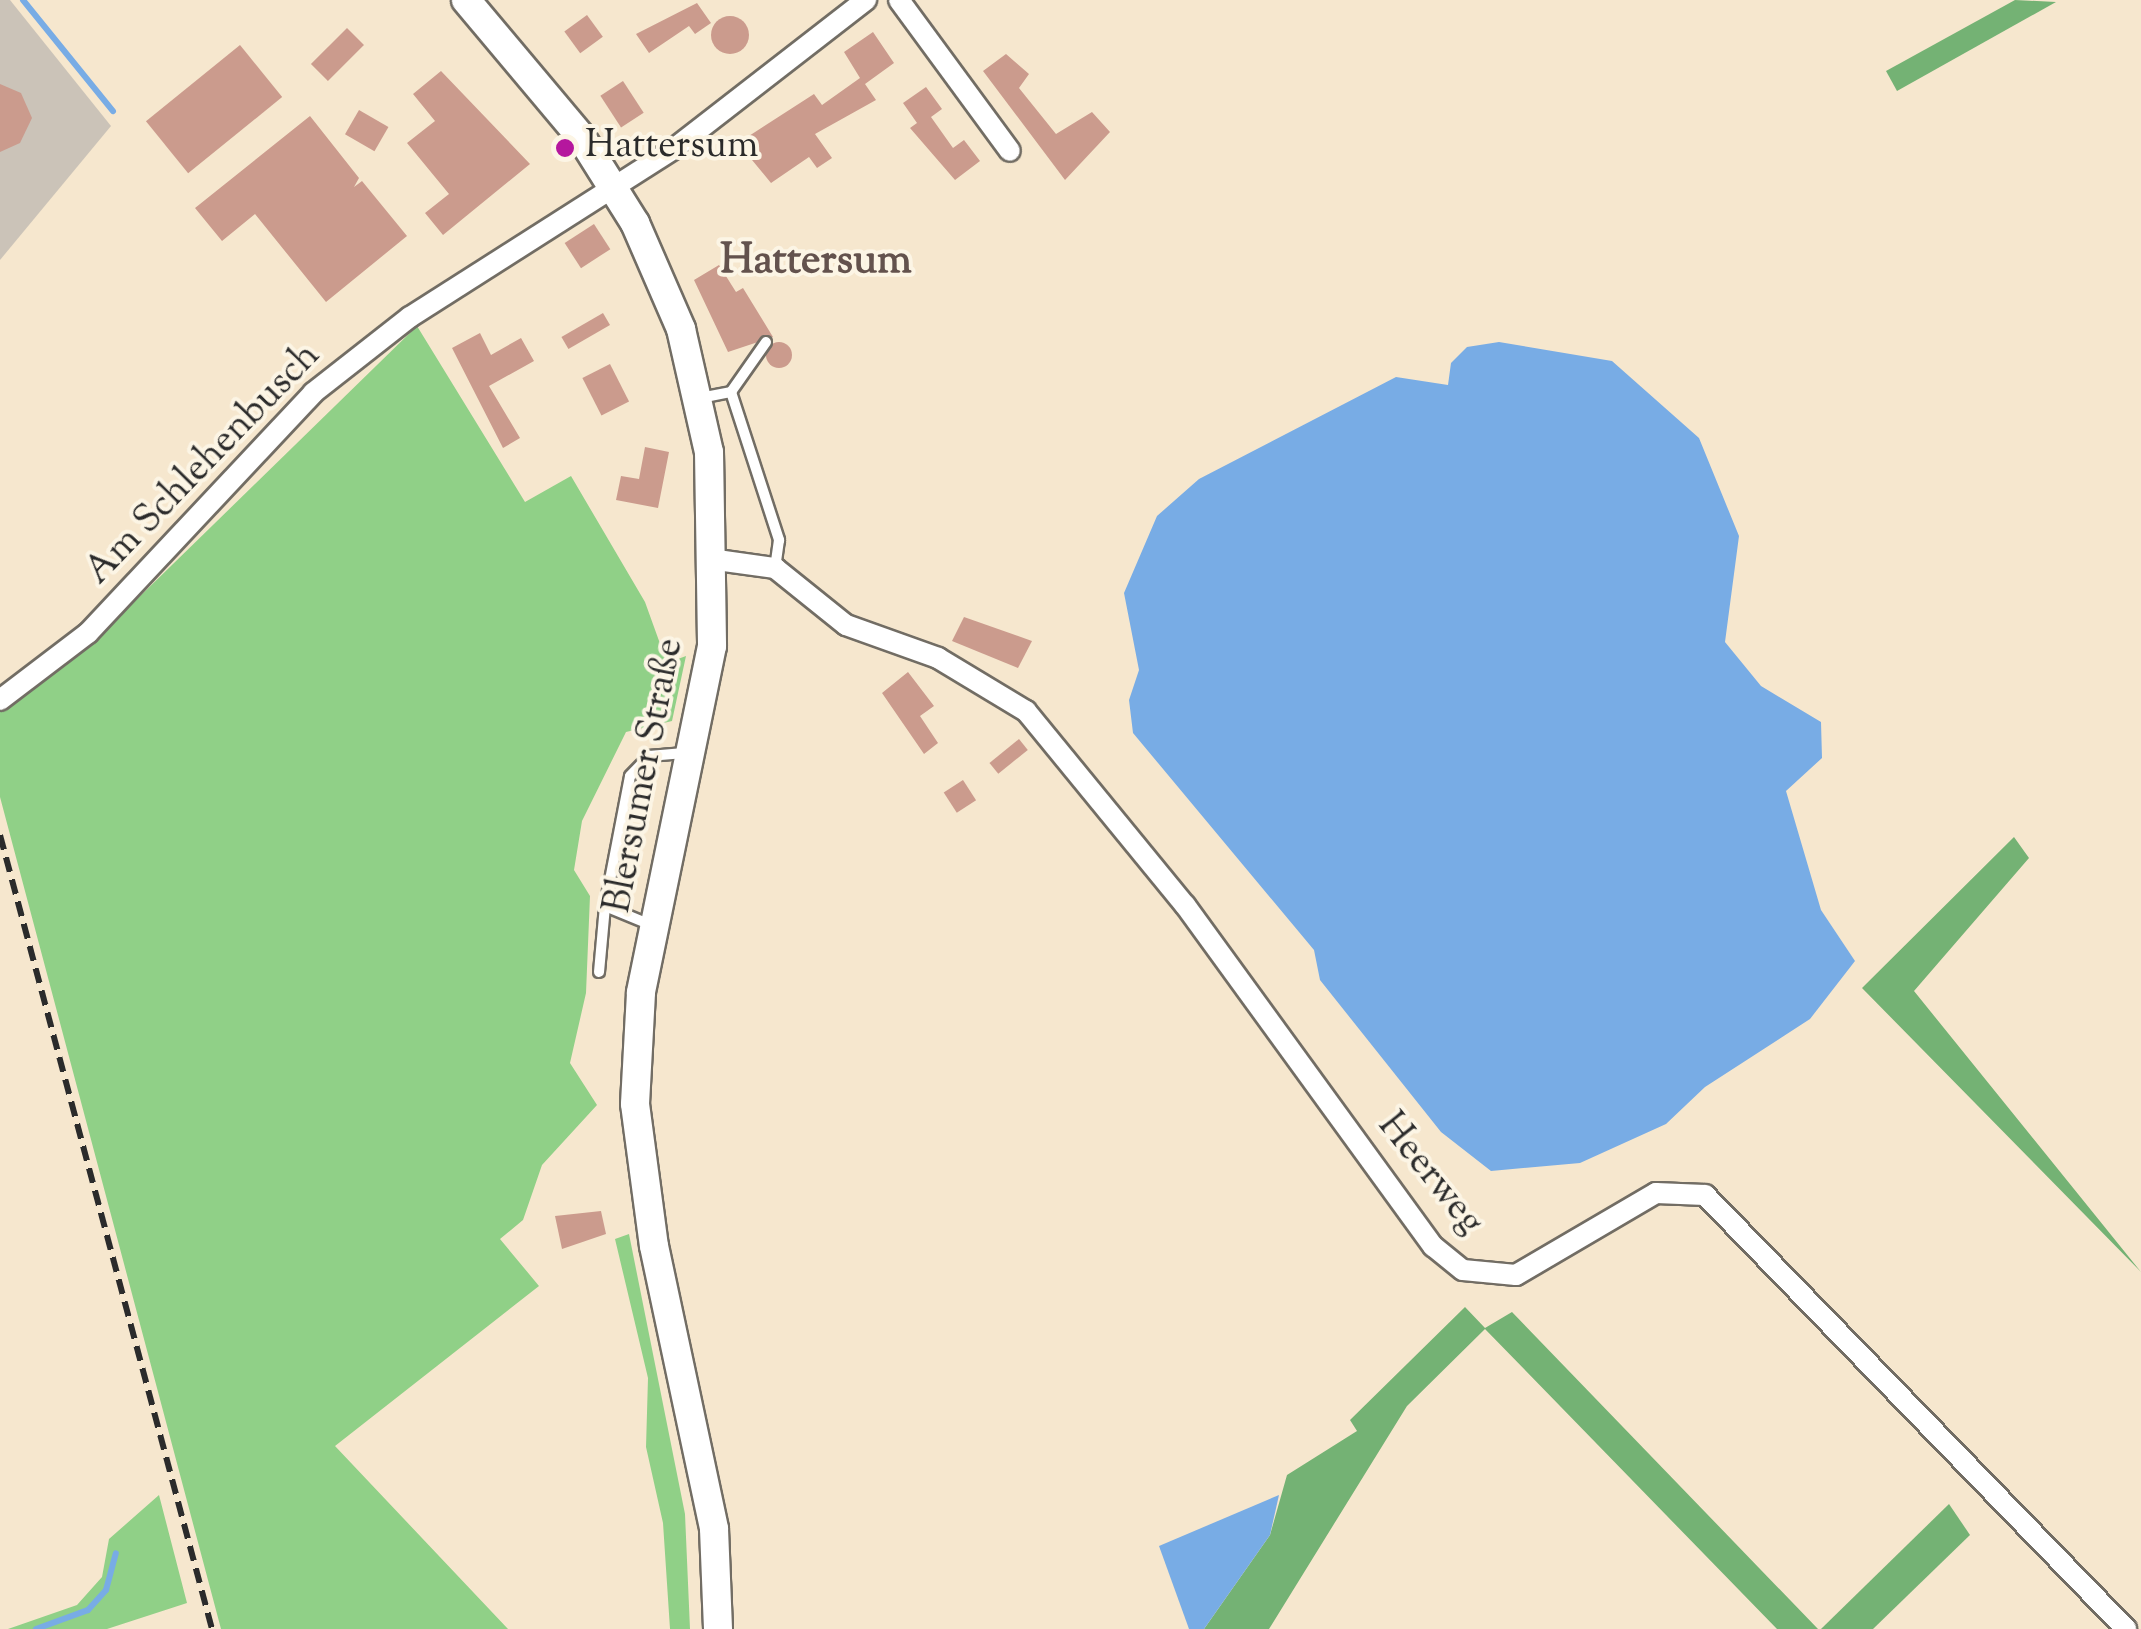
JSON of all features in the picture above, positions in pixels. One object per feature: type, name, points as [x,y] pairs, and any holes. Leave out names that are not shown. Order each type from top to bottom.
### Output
[{"type":"main road","name":"Blersumer Straße","points":[[466,0],[613,187],[669,299],[699,398],[718,560],[693,754],[654,926],[636,1072],[640,1160],[714,1530],[718,1629]]},
{"type":"street","name":"Am Schlehenbusch","points":[[0,700],[88,633],[313,394],[410,317],[613,187],[866,0]]},
{"type":"street","points":[[899,0],[1010,151]]},
{"type":"street","points":[[718,560],[775,568]]},
{"type":"street","name":"Heerweg","points":[[775,568],[846,625],[990,684],[1049,735],[1433,1246],[1462,1270],[1516,1275],[1656,1193],[1704,1195],[2126,1629]]},
{"type":"lane","points":[[699,398],[731,392],[766,342]]},
{"type":"lane","points":[[731,392],[779,540],[775,568]]},
{"type":"lane","points":[[599,972],[604,906],[630,776],[650,756],[693,754]]},
{"type":"lane","points":[[604,906],[654,926]]},
{"type":"shaded area","points":[[0,0],[10,0],[111,126],[0,260]]},
{"type":"green space","points":[[2015,0],[2056,2],[1897,91],[1886,71]]},
{"type":"green space","points":[[417,326],[525,502],[571,476],[645,602],[667,663],[686,656],[672,721],[626,732],[582,821],[574,870],[590,896],[586,993],[570,1063],[597,1105],[542,1165],[523,1220],[500,1239],[539,1286],[335,1446],[508,1629],[221,1629],[0,797],[0,711],[92,643]]},
{"type":"green space","points":[[2014,837],[2029,858],[1914,991],[2141,1272],[1862,988]]},
{"type":"green space","points":[[629,1234],[685,1514],[690,1629],[670,1629],[663,1523],[646,1447],[648,1378],[615,1239]]},
{"type":"green space","points":[[1465,1307],[1485,1328],[1512,1312],[1818,1629],[1777,1629],[1485,1329],[1407,1406],[1269,1629],[1204,1629],[1270,1535],[1287,1475],[1357,1431],[1350,1420]]},
{"type":"green space","points":[[159,1495],[187,1603],[107,1629],[8,1629],[77,1605],[102,1577],[109,1539]]},
{"type":"green space","points":[[1949,1504],[1970,1535],[1873,1629],[1821,1629]]},
{"type":"water","points":[[1499,342],[1612,361],[1699,438],[1739,536],[1725,642],[1761,686],[1821,722],[1822,758],[1786,791],[1821,910],[1855,961],[1810,1019],[1705,1087],[1666,1124],[1580,1163],[1491,1171],[1441,1132],[1320,980],[1314,950],[1133,733],[1129,700],[1139,670],[1124,593],[1157,516],[1199,479],[1396,377],[1448,385],[1451,363],[1467,347]]},
{"type":"water","points":[[1279,1495],[1270,1535],[1204,1629],[1189,1629],[1159,1546]]},
{"type":"building","points":[[697,3],[711,23],[695,34],[689,26],[649,53],[636,34]]},
{"type":"building","points":[[587,15],[603,37],[580,53],[564,31]]},
{"type":"building","points":[[730,16],[744,21],[749,35],[744,49],[730,54],[716,49],[711,35],[716,21]]},
{"type":"building","points":[[347,28],[364,45],[328,81],[311,64]]},
{"type":"building","points":[[873,32],[894,63],[865,84],[876,100],[815,134],[832,158],[817,168],[809,157],[771,183],[738,143],[814,94],[822,105],[860,78],[844,52]]},
{"type":"building","points":[[240,45],[282,97],[188,173],[146,121]]},
{"type":"building","points":[[1006,54],[1029,74],[1019,88],[1056,134],[1092,112],[1110,132],[1065,180],[983,71]]},
{"type":"building","points":[[441,71],[530,164],[443,235],[425,213],[449,194],[407,143],[435,121],[413,94]]},
{"type":"building","points":[[623,81],[644,113],[621,128],[600,96]]},
{"type":"building","points":[[0,84],[21,93],[32,118],[20,143],[0,152]]},
{"type":"building","points":[[926,87],[942,109],[931,117],[953,148],[964,140],[980,161],[955,180],[910,128],[917,123],[903,103]]},
{"type":"building","points":[[359,110],[388,127],[374,151],[345,134]]},
{"type":"building","points":[[310,116],[359,178],[354,187],[362,181],[407,236],[326,302],[255,214],[222,241],[195,208]]},
{"type":"building","points":[[594,224],[610,249],[581,268],[565,243]]},
{"type":"building","points":[[719,265],[736,292],[743,288],[773,337],[728,352],[694,280]]},
{"type":"building","points":[[603,313],[610,325],[568,349],[561,337]]},
{"type":"building","points":[[480,333],[491,355],[521,338],[534,361],[489,386],[520,438],[503,448],[452,348]]},
{"type":"building","points":[[779,342],[788,346],[792,355],[788,364],[779,368],[770,364],[766,355],[770,346]]},
{"type":"building","points":[[610,364],[629,401],[601,415],[582,378]]},
{"type":"building","points":[[645,447],[669,452],[658,508],[616,500],[621,476],[639,479]]},
{"type":"building","points":[[964,617],[1032,641],[1018,668],[952,641]]},
{"type":"building","points":[[908,672],[934,706],[920,716],[938,743],[924,754],[882,693]]},
{"type":"building","points":[[1019,739],[1028,750],[998,774],[989,763]]},
{"type":"building","points":[[963,780],[976,800],[957,813],[944,793]]},
{"type":"building","points":[[601,1211],[606,1234],[562,1249],[555,1216]]},
{"type":"waterway","points":[[23,0],[113,111]]},
{"type":"waterway","points":[[36,1629],[88,1610],[106,1590],[116,1553]]},
{"type":"railway","points":[[0,835],[212,1629]]},
{"type":"place","name":"Hattersum","points":[[565,148]]},
{"type":"district","name":"Hattersum","points":[[816,262]]}]
